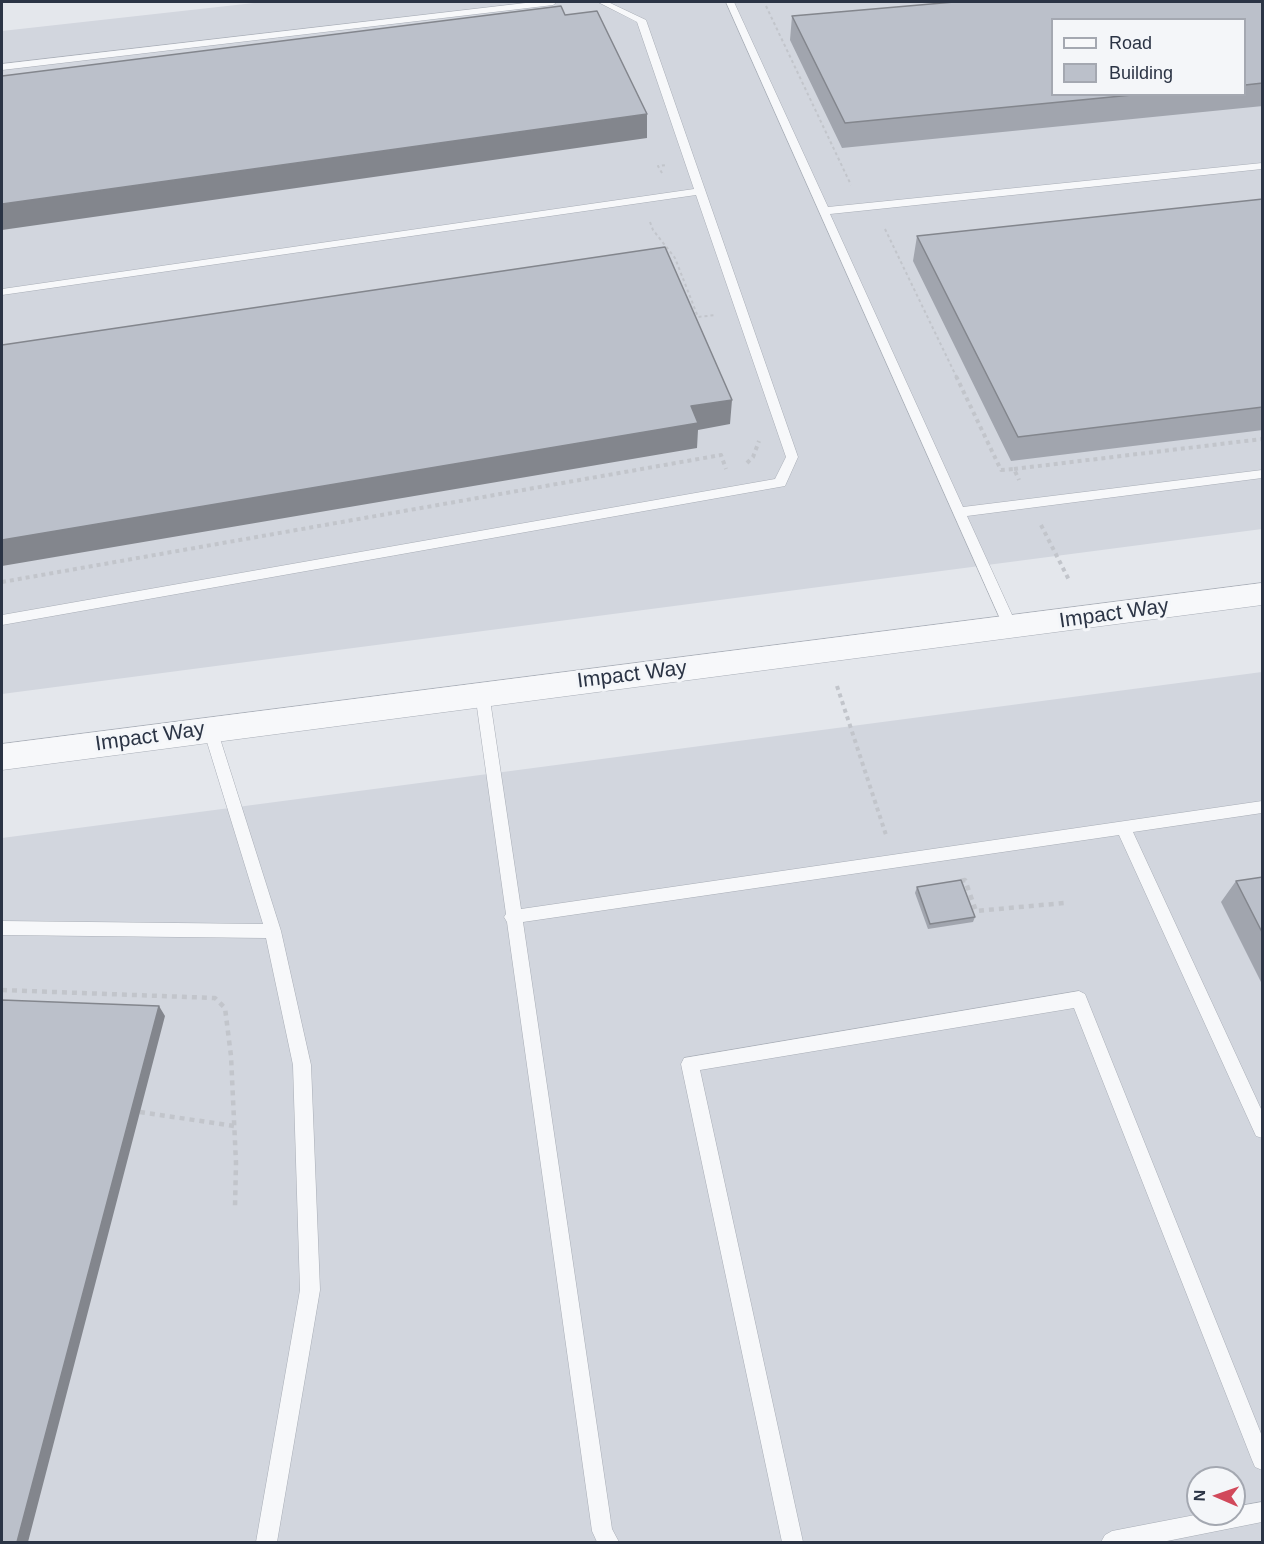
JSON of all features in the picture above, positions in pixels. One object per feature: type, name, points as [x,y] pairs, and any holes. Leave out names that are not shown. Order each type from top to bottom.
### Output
[{"type":"street","name":"Impact Way","points":[[2,757],[482,693],[1011,628],[1263,594]]},
{"type":"lane","points":[[2,67],[553,2]]},
{"type":"lane","points":[[2,620],[780,483],[792,456],[641,20],[602,2]]},
{"type":"lane","points":[[730,2],[1011,628]]},
{"type":"lane","points":[[824,211],[1263,166]]},
{"type":"lane","points":[[2,292],[700,191]]},
{"type":"lane","points":[[959,512],[1263,474]]},
{"type":"lane","points":[[482,693],[512,917],[600,1519],[602,1531],[608,1542]]},
{"type":"lane","points":[[210,729],[273,932],[302,1065],[310,1290],[267,1542]]},
{"type":"lane","points":[[512,917],[1263,807]]},
{"type":"lane","points":[[1123,827],[1263,1130]]},
{"type":"lane","points":[[2,928],[273,932]]},
{"type":"lane","points":[[792,1542],[690,1064],[1078,999],[1263,1460]]},
{"type":"lane","points":[[1113,1542],[1263,1512]]},
{"type":"path","points":[[766,6],[855,194]]},
{"type":"path","points":[[663,177],[658,166],[668,165]]},
{"type":"path","points":[[650,222],[653,230],[675,258],[698,317],[719,314]]},
{"type":"path","points":[[884,228],[1001,470],[1263,439]]},
{"type":"path","points":[[744,466],[753,457],[760,432]]},
{"type":"path","points":[[2,582],[721,455],[726,469],[735,467]]},
{"type":"path","points":[[1014,469],[1023,489]]},
{"type":"path","points":[[1040,522],[1069,580]]},
{"type":"path","points":[[837,686],[888,839]]},
{"type":"path","points":[[955,882],[965,880],[976,910],[1064,903]]},
{"type":"path","points":[[2,990],[215,998],[225,1008],[231,1056],[235,1207]]},
{"type":"path","points":[[140,1112],[234,1126]]},
{"type":"shaded area","points":[[263,2],[1262,2],[1262,529],[2,694],[2,31]]},
{"type":"shaded area","points":[[1262,672],[1262,1542],[2,1542],[2,838]]},
{"type":"building","points":[[954,2],[1263,2],[1263,83],[1246,85],[1246,18],[1051,18],[1051,96],[1122,96],[845,123],[792,16]]},
{"type":"building","points":[[561,6],[565,15],[597,11],[647,114],[2,204],[2,76]]},
{"type":"building","points":[[1263,199],[1263,407],[1018,437],[917,236]]},
{"type":"building","points":[[665,247],[732,400],[691,406],[698,423],[2,540],[2,345]]},
{"type":"building","points":[[1263,877],[1263,934],[1236,881]]},
{"type":"building","points":[[961,880],[975,917],[930,924],[917,887]]},
{"type":"building","points":[[2,1000],[159,1006],[17,1542],[2,1542]]}]
